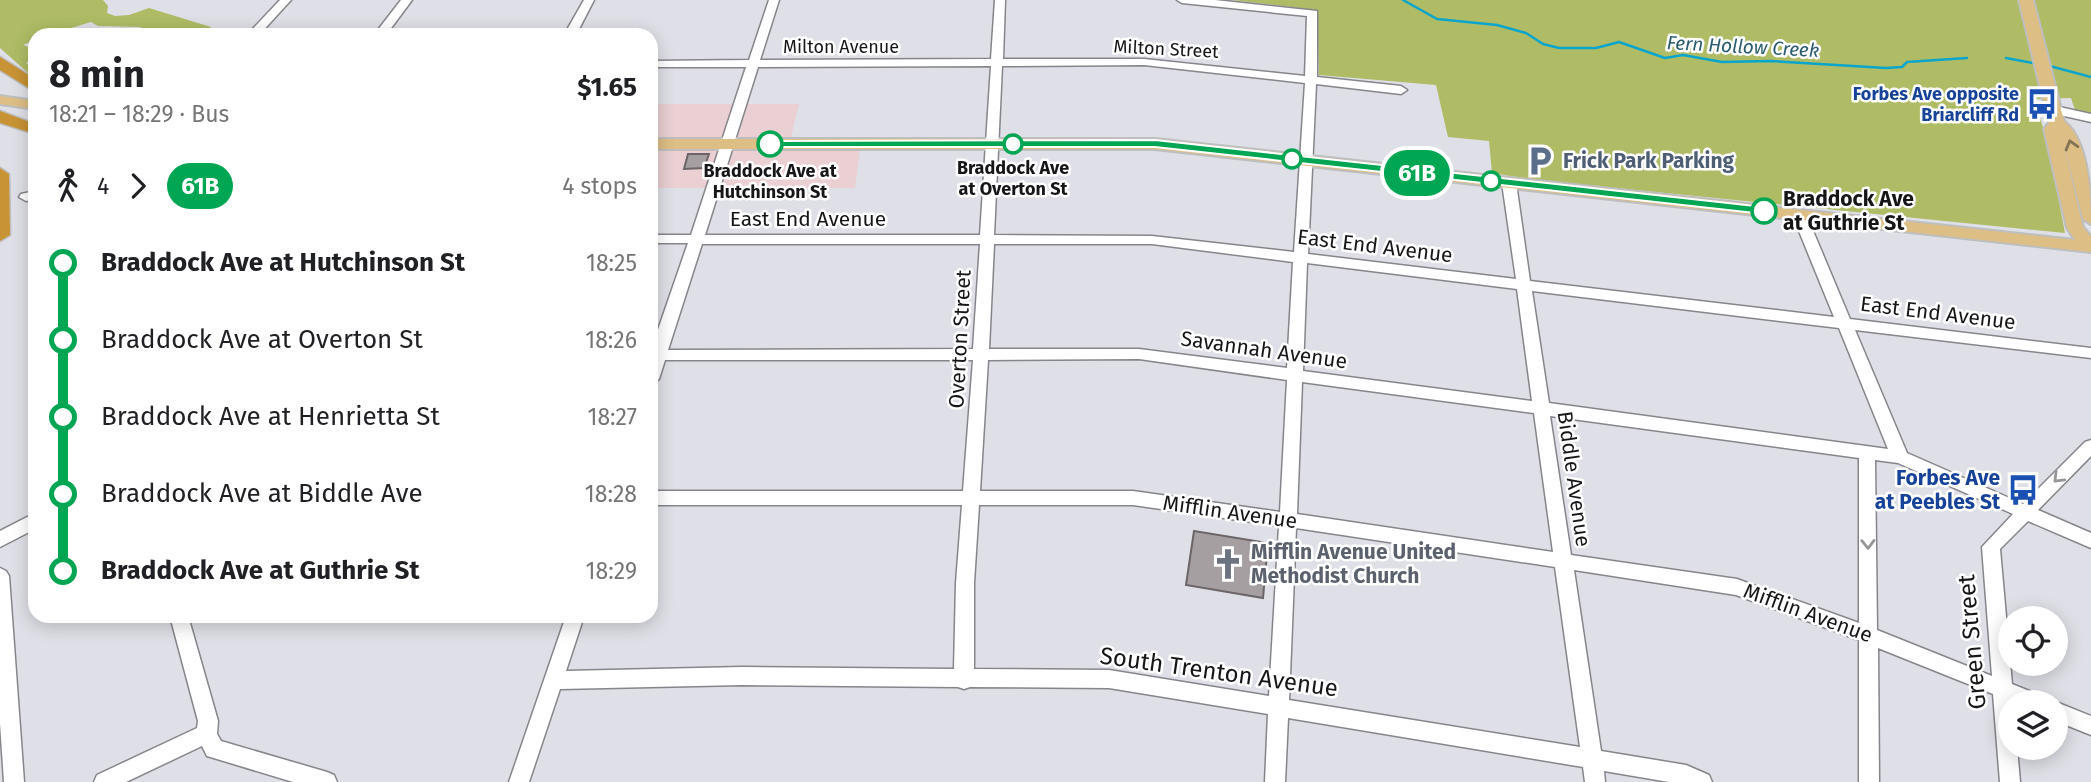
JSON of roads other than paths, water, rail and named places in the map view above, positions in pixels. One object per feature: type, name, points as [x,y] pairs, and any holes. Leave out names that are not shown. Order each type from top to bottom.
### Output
[{"type":"highway","points":[[0,62],[28,82]]},
{"type":"highway","points":[[0,116],[28,127]]},
{"type":"highway","points":[[0,174],[0,235]]},
{"type":"main road","points":[[2027,6],[2055,112],[2068,132],[2091,219]]},
{"type":"main road","points":[[0,100],[28,104]]},
{"type":"main road","points":[[2055,112],[2052,129],[2074,228],[2091,247]]},
{"type":"main road","points":[[658,144],[1155,144],[2091,247]]},
{"type":"street","points":[[260,28],[286,0]]},
{"type":"street","points":[[385,28],[407,0]]},
{"type":"street","points":[[574,28],[589,0]]},
{"type":"street","points":[[658,347],[697,239],[774,0]]},
{"type":"street","name":"Overton Street","points":[[964,680],[965,583],[981,355],[1000,0]]},
{"type":"street","points":[[1182,0],[1308,11],[1313,16],[1308,161],[1275,782]]},
{"type":"street","name":"Milton Street","points":[[929,64],[1144,62],[1401,90]]},
{"type":"street","points":[[658,64],[753,64]]},
{"type":"street","name":"Milton Avenue","points":[[753,64],[929,64]]},
{"type":"street","points":[[2055,112],[2091,118]]},
{"type":"street","name":"Biddle Avenue","points":[[1509,183],[1595,782]]},
{"type":"street","points":[[1799,214],[1842,323],[1900,457]]},
{"type":"street","name":"East End Avenue","points":[[658,240],[1152,240],[2091,353]]},
{"type":"street","name":"Savannah Avenue","points":[[658,355],[1139,354],[1900,457],[2091,541]]},
{"type":"street","name":"Green Street","points":[[2010,782],[1989,558],[1994,543],[2091,446]]},
{"type":"street","points":[[1867,451],[1869,782]]},
{"type":"street","name":"Mifflin Avenue","points":[[658,498],[1133,498],[1289,520],[1737,587],[2007,690]]},
{"type":"street","points":[[0,540],[28,524]]},
{"type":"street","points":[[0,576],[14,782]]},
{"type":"street","points":[[181,623],[208,721],[207,734],[214,749],[327,782]]},
{"type":"street","points":[[519,782],[573,623]]},
{"type":"street","name":"South Trenton Avenue","points":[[553,680],[742,677],[1109,679],[1686,775],[1702,782]]},
{"type":"street","points":[[2068,716],[2091,726]]},
{"type":"street","points":[[104,782],[207,734]]},
{"type":"waterway","name":"Fern Hollow Creek","points":[[1403,0],[1437,19],[1497,25],[1526,33],[1543,44],[1559,48],[1596,48],[1619,42],[1665,58],[1683,55],[1722,62],[1771,61],[1886,68],[1902,67],[1907,62],[1967,58]]},
{"type":"waterway","name":"Fern Hollow Creek","points":[[2006,58],[2038,64]]},
{"type":"waterway","name":"Fern Hollow Creek","points":[[2046,65],[2091,77]]},
{"type":"place","name":"Forbes Ave opposite Briarcliff Rd","points":[[2042,104]]},
{"type":"place","name":"Braddock Ave at Hutchinson St","points":[[770,144]]},
{"type":"place","name":"Braddock Ave at Overton St","points":[[1013,144]]},
{"type":"place","name":"Frick Park Parking","points":[[1540,161]]},
{"type":"place","name":"Braddock Ave at Guthrie St","points":[[1764,211]]},
{"type":"place","name":"Forbes Ave at Peebles St","points":[[2023,490]]},
{"type":"place","name":"Mifflin Avenue United Methodist Church","points":[[1228,564]]}]
